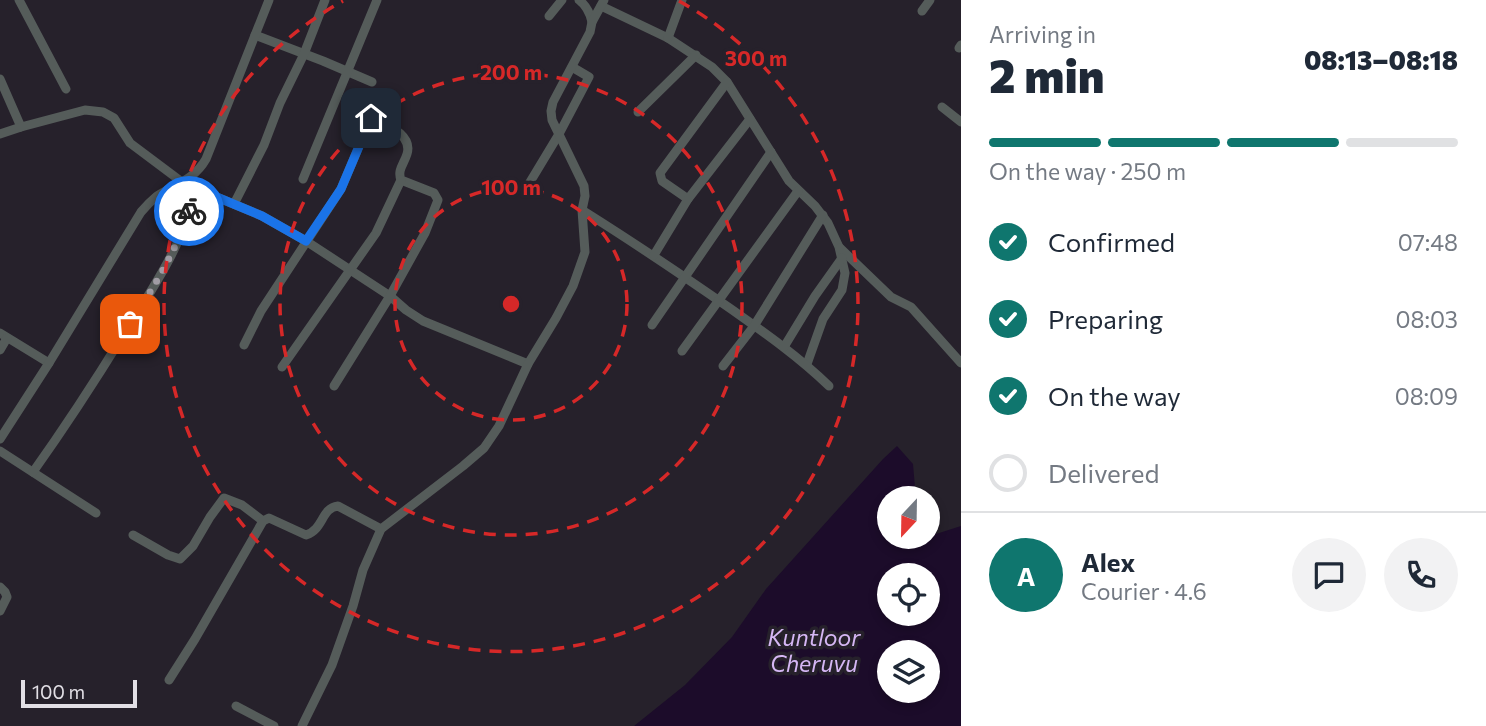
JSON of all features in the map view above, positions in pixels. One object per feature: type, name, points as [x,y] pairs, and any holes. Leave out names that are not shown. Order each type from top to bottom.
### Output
[{"type":"street","points":[[19,0],[66,89]]},
{"type":"street","points":[[0,439],[141,212],[158,196],[196,173],[206,159],[269,0]]},
{"type":"street","points":[[234,204],[264,145],[325,0]]},
{"type":"street","points":[[303,179],[377,0]]},
{"type":"street","points":[[549,16],[562,0]]},
{"type":"street","points":[[579,0],[590,14],[592,22]]},
{"type":"street","points":[[668,38],[682,0]]},
{"type":"street","points":[[922,11],[930,0]]},
{"type":"street","points":[[302,726],[332,666],[363,570],[381,529],[484,448],[505,416],[528,364],[556,318],[581,268],[585,253],[582,210],[584,186],[552,120],[551,111],[602,3],[668,38],[712,67],[727,82],[789,181],[823,215],[839,247],[845,273],[842,290],[823,319],[807,364]]},
{"type":"street","points":[[255,35],[372,82]]},
{"type":"street","points":[[638,111],[696,55]]},
{"type":"street","points":[[527,187],[589,77],[572,67]]},
{"type":"street","points":[[0,79],[20,127]]},
{"type":"street","points":[[688,199],[662,181],[660,173],[727,82]]},
{"type":"street","points":[[942,107],[961,122]]},
{"type":"street","points":[[0,135],[85,110],[103,112],[114,118],[130,142],[182,182]]},
{"type":"street","points":[[244,345],[261,312],[341,189],[371,118],[383,122],[406,140],[408,146],[399,171],[401,180],[376,233],[282,367]]},
{"type":"street","points":[[654,255],[688,199],[750,119]]},
{"type":"street","points":[[652,325],[771,152]]},
{"type":"street","points":[[33,472],[72,416],[164,268],[179,239],[195,188],[196,173]]},
{"type":"street","points":[[334,386],[390,296],[425,233],[438,200],[434,193],[401,180]]},
{"type":"street","points":[[195,188],[262,216],[306,241],[423,321],[528,364]]},
{"type":"street","points":[[682,351],[798,191]]},
{"type":"street","points":[[582,210],[654,255],[784,347],[807,364],[829,386]]},
{"type":"street","points":[[723,366],[754,326],[823,215]]},
{"type":"street","points":[[839,247],[891,297],[911,307],[961,363]]},
{"type":"street","points":[[784,347],[842,258]]},
{"type":"street","points":[[0,350],[4,336],[49,363]]},
{"type":"street","points":[[0,451],[96,513]]},
{"type":"street","points":[[133,535],[180,559],[193,546],[209,517],[224,498],[242,505],[263,521]]},
{"type":"street","points":[[169,680],[263,521],[270,518],[306,535],[316,530],[329,508],[333,506],[344,508],[381,529]]},
{"type":"street","points":[[0,587],[7,597],[0,611]]},
{"type":"street","points":[[236,706],[274,726]]},
{"type":"water","name":"Kuntloor Cheruvu","points":[[897,446],[913,464],[915,486],[877,486],[877,550],[940,550],[940,533],[961,526],[961,726],[634,726],[685,685],[732,637],[766,589]]},
{"type":"way so far","points":[[130,324],[170,257],[189,211]]},
{"type":"route","points":[[189,211],[195,188],[262,216],[306,241],[341,189],[371,118]]}]
